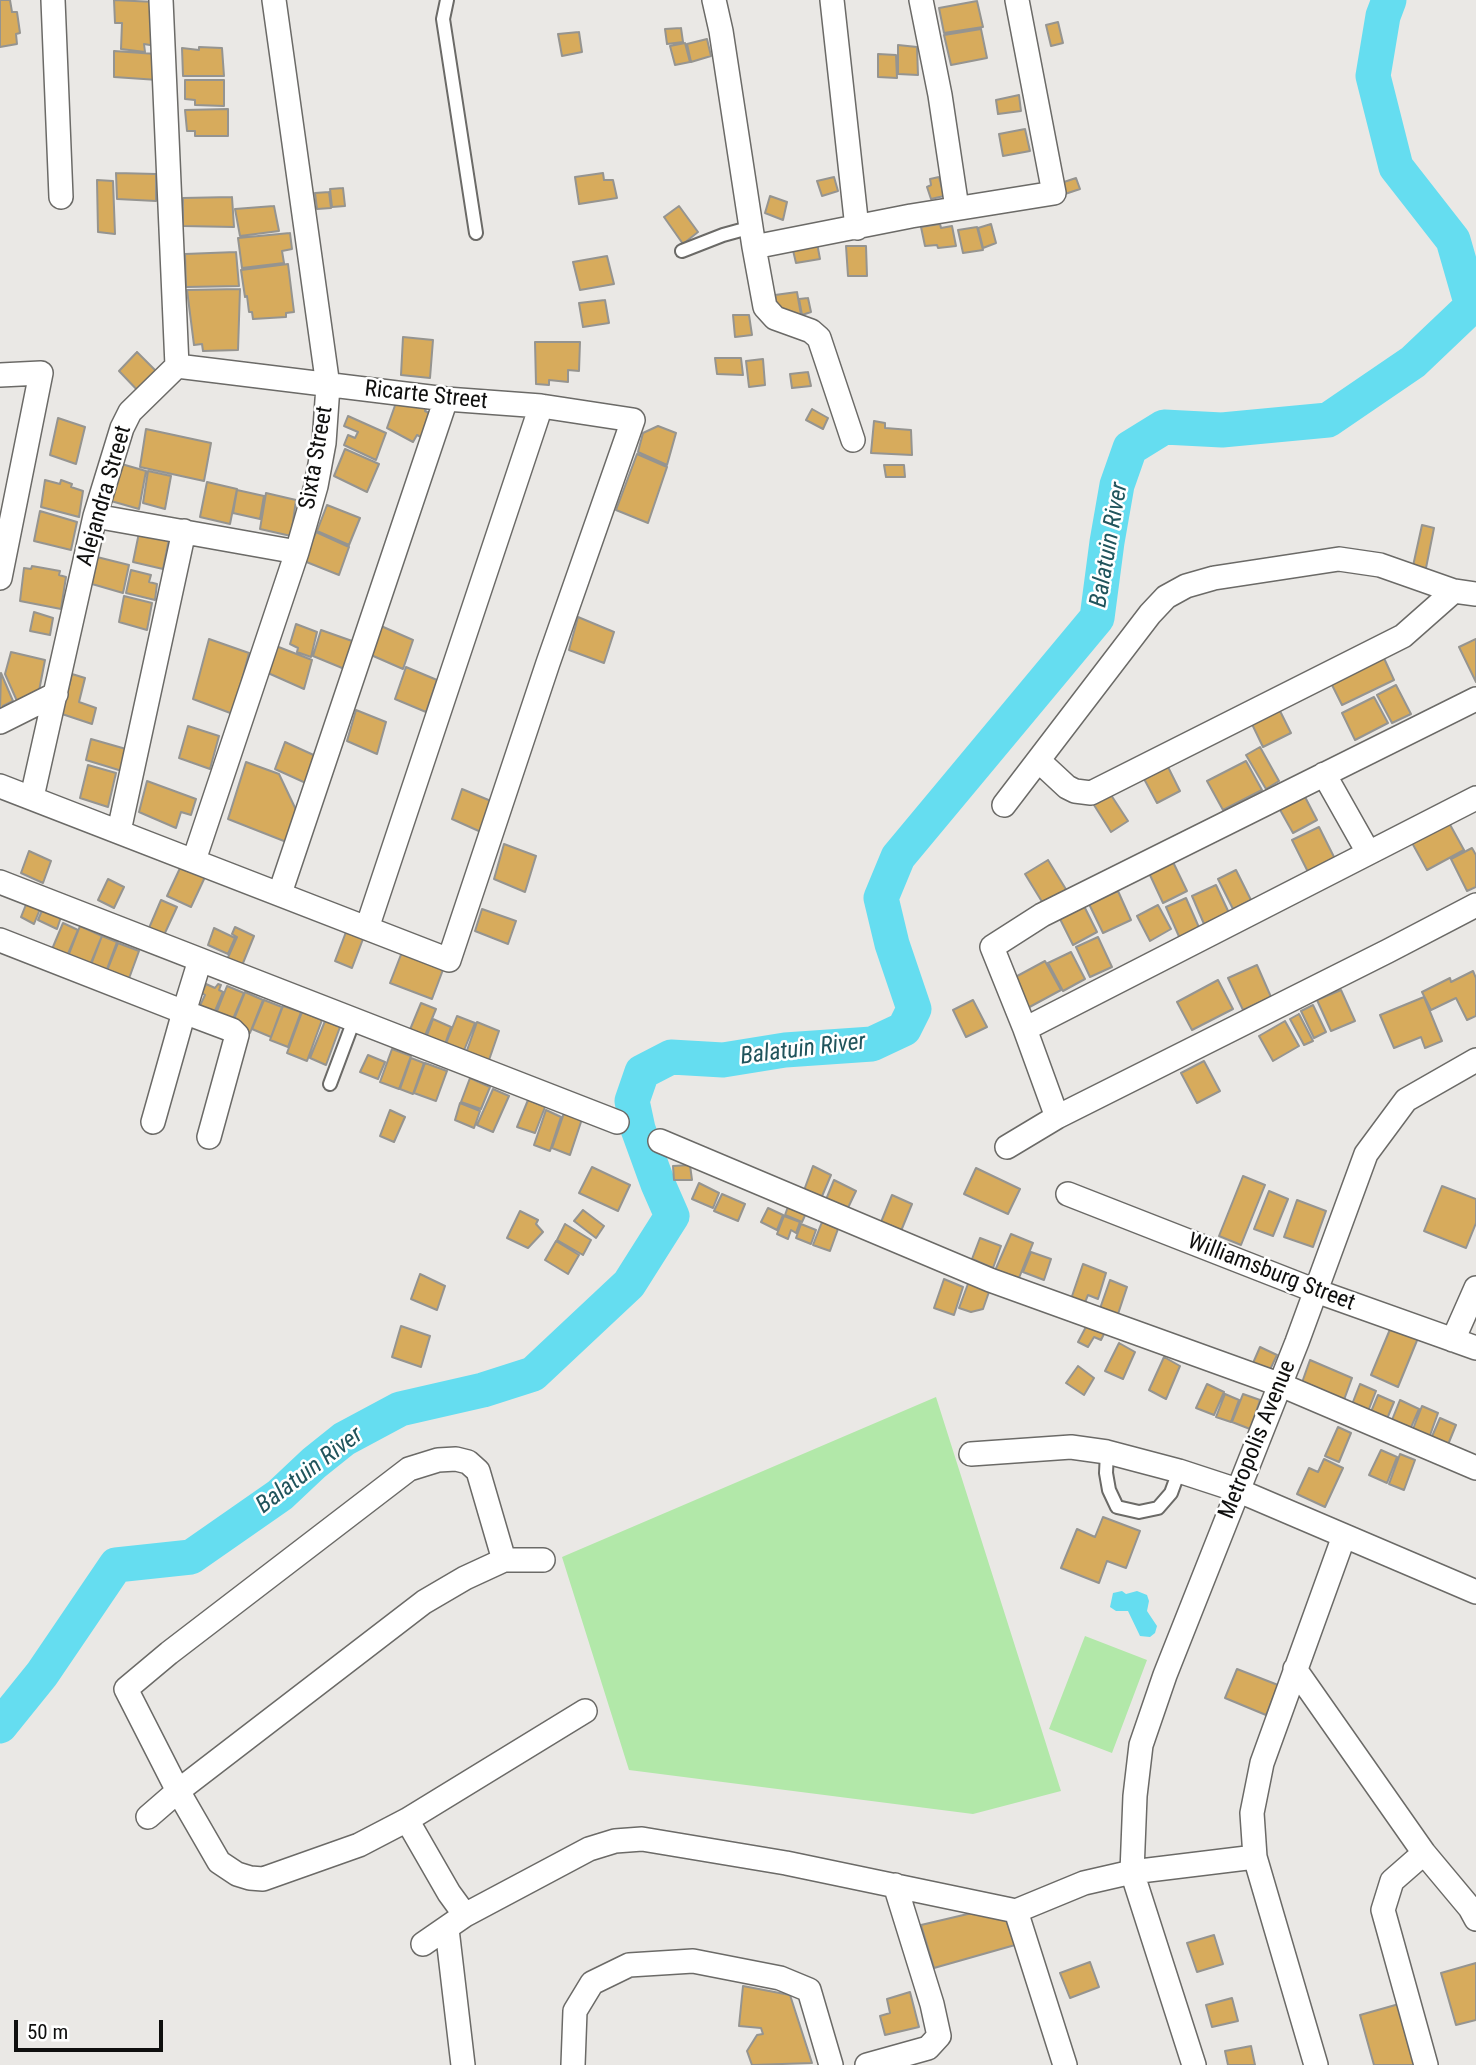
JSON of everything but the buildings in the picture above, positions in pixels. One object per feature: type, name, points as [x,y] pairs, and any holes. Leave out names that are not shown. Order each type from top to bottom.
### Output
[{"type":"street","points":[[53,0],[61,197]]},
{"type":"street","points":[[161,0],[177,366]]},
{"type":"street","name":"Sixta Street","points":[[194,860],[297,552],[324,443],[328,386],[274,0]]},
{"type":"street","points":[[714,0],[722,31],[765,307],[775,318],[811,331],[819,338],[853,440]]},
{"type":"street","points":[[832,0],[857,228]]},
{"type":"street","points":[[921,0],[940,95],[957,208]]},
{"type":"street","points":[[753,237],[857,228],[957,208],[1054,193],[1017,0]]},
{"type":"street","name":"Ricarte Street","points":[[177,366],[446,399],[541,406],[633,420],[449,960],[367,928]]},
{"type":"street","name":"Alejandra Street","points":[[32,797],[95,516],[122,428],[130,412],[177,366]]},
{"type":"street","points":[[0,375],[41,373],[0,578]]},
{"type":"street","points":[[279,893],[446,399]]},
{"type":"street","points":[[0,786],[367,928],[541,406]]},
{"type":"street","points":[[95,516],[297,552]]},
{"type":"street","points":[[119,831],[184,531]]},
{"type":"street","points":[[1004,805],[1150,614],[1166,597],[1186,586],[1213,579],[1339,559],[1380,565],[1465,592]]},
{"type":"street","points":[[1039,761],[1067,787],[1091,793],[1403,636],[1465,592]]},
{"type":"street","points":[[0,722],[56,694]]},
{"type":"street","points":[[1056,1117],[992,947],[1042,915],[1476,699]]},
{"type":"street","points":[[1324,774],[1368,852]]},
{"type":"street","points":[[1025,1029],[1476,798]]},
{"type":"street","points":[[0,883],[617,1122]]},
{"type":"street","points":[[1007,1147],[1056,1117],[1476,905]]},
{"type":"street","points":[[0,940],[232,1030],[237,1035],[209,1137]]},
{"type":"street","points":[[153,1122],[200,960]]},
{"type":"street","name":"Metropolis Avenue","points":[[1132,1872],[1135,1796],[1141,1745],[1165,1675],[1280,1385],[1366,1154],[1406,1100],[1476,1060]]},
{"type":"street","points":[[660,1141],[990,1280],[1280,1385],[1476,1468]]},
{"type":"street","name":"Williamsburg Street","points":[[1068,1194],[1316,1291],[1476,1348]]},
{"type":"street","points":[[1453,1340],[1476,1288]]},
{"type":"street","points":[[971,1454],[1071,1447],[1107,1452],[1179,1471],[1237,1490],[1476,1592]]},
{"type":"street","points":[[504,1560],[478,1471],[468,1462],[456,1459],[438,1460],[409,1469],[126,1689],[178,1791],[219,1861],[237,1874],[250,1878],[262,1878],[359,1845],[407,1820],[585,1711]]},
{"type":"street","points":[[1316,2065],[1255,1857],[1252,1813],[1262,1763],[1344,1536]]},
{"type":"street","points":[[148,1817],[424,1602],[465,1578],[504,1560],[543,1560]]},
{"type":"street","points":[[1295,1669],[1424,1853],[1476,1919]]},
{"type":"street","points":[[407,1820],[449,1893],[465,1915]]},
{"type":"street","points":[[423,1944],[465,1915],[589,1849],[615,1841],[653,1841],[786,1863],[1016,1911],[1084,1883],[1132,1872],[1255,1857]]},
{"type":"street","points":[[1424,1853],[1392,1881],[1383,1910],[1426,2065]]},
{"type":"street","points":[[1132,1872],[1194,2065]]},
{"type":"street","points":[[867,2065],[928,2048],[939,2036],[932,2004],[895,1885]]},
{"type":"street","points":[[1016,1911],[1065,2065]]},
{"type":"street","points":[[447,1929],[463,2065]]},
{"type":"street","points":[[573,2065],[575,2011],[592,1983],[629,1965],[693,1961],[780,1978],[809,1990],[831,2065]]},
{"type":"lane","points":[[447,0],[443,19],[476,233]]},
{"type":"lane","points":[[682,251],[723,234],[753,237]]},
{"type":"lane","points":[[330,1084],[354,1020]]},
{"type":"lane","points":[[1107,1452],[1106,1473],[1109,1490],[1117,1507],[1139,1512],[1158,1508],[1171,1493],[1179,1471]]},
{"type":"green space","points":[[936,1397],[1061,1791],[973,1814],[629,1770],[562,1557]]},
{"type":"green space","points":[[1085,1636],[1147,1660],[1112,1753],[1049,1729]]},
{"type":"water","points":[[1122,1591],[1126,1594],[1137,1591],[1147,1595],[1147,1611],[1157,1626],[1150,1637],[1140,1636],[1128,1611],[1116,1611],[1110,1607],[1113,1593]]},
{"type":"waterway","name":"Balatuin River","points":[[0,1726],[42,1674],[116,1565],[191,1557],[280,1495],[344,1439],[400,1409],[483,1390],[533,1374],[629,1284],[672,1216],[638,1129],[632,1101],[642,1072],[671,1057],[723,1060],[785,1050],[872,1044],[904,1029],[914,1009],[892,944],[881,898],[898,857],[1097,618],[1117,485],[1130,448],[1164,427],[1222,430],[1328,420],[1413,362],[1472,306],[1453,240],[1396,167],[1373,76],[1383,16],[1389,0]]}]
